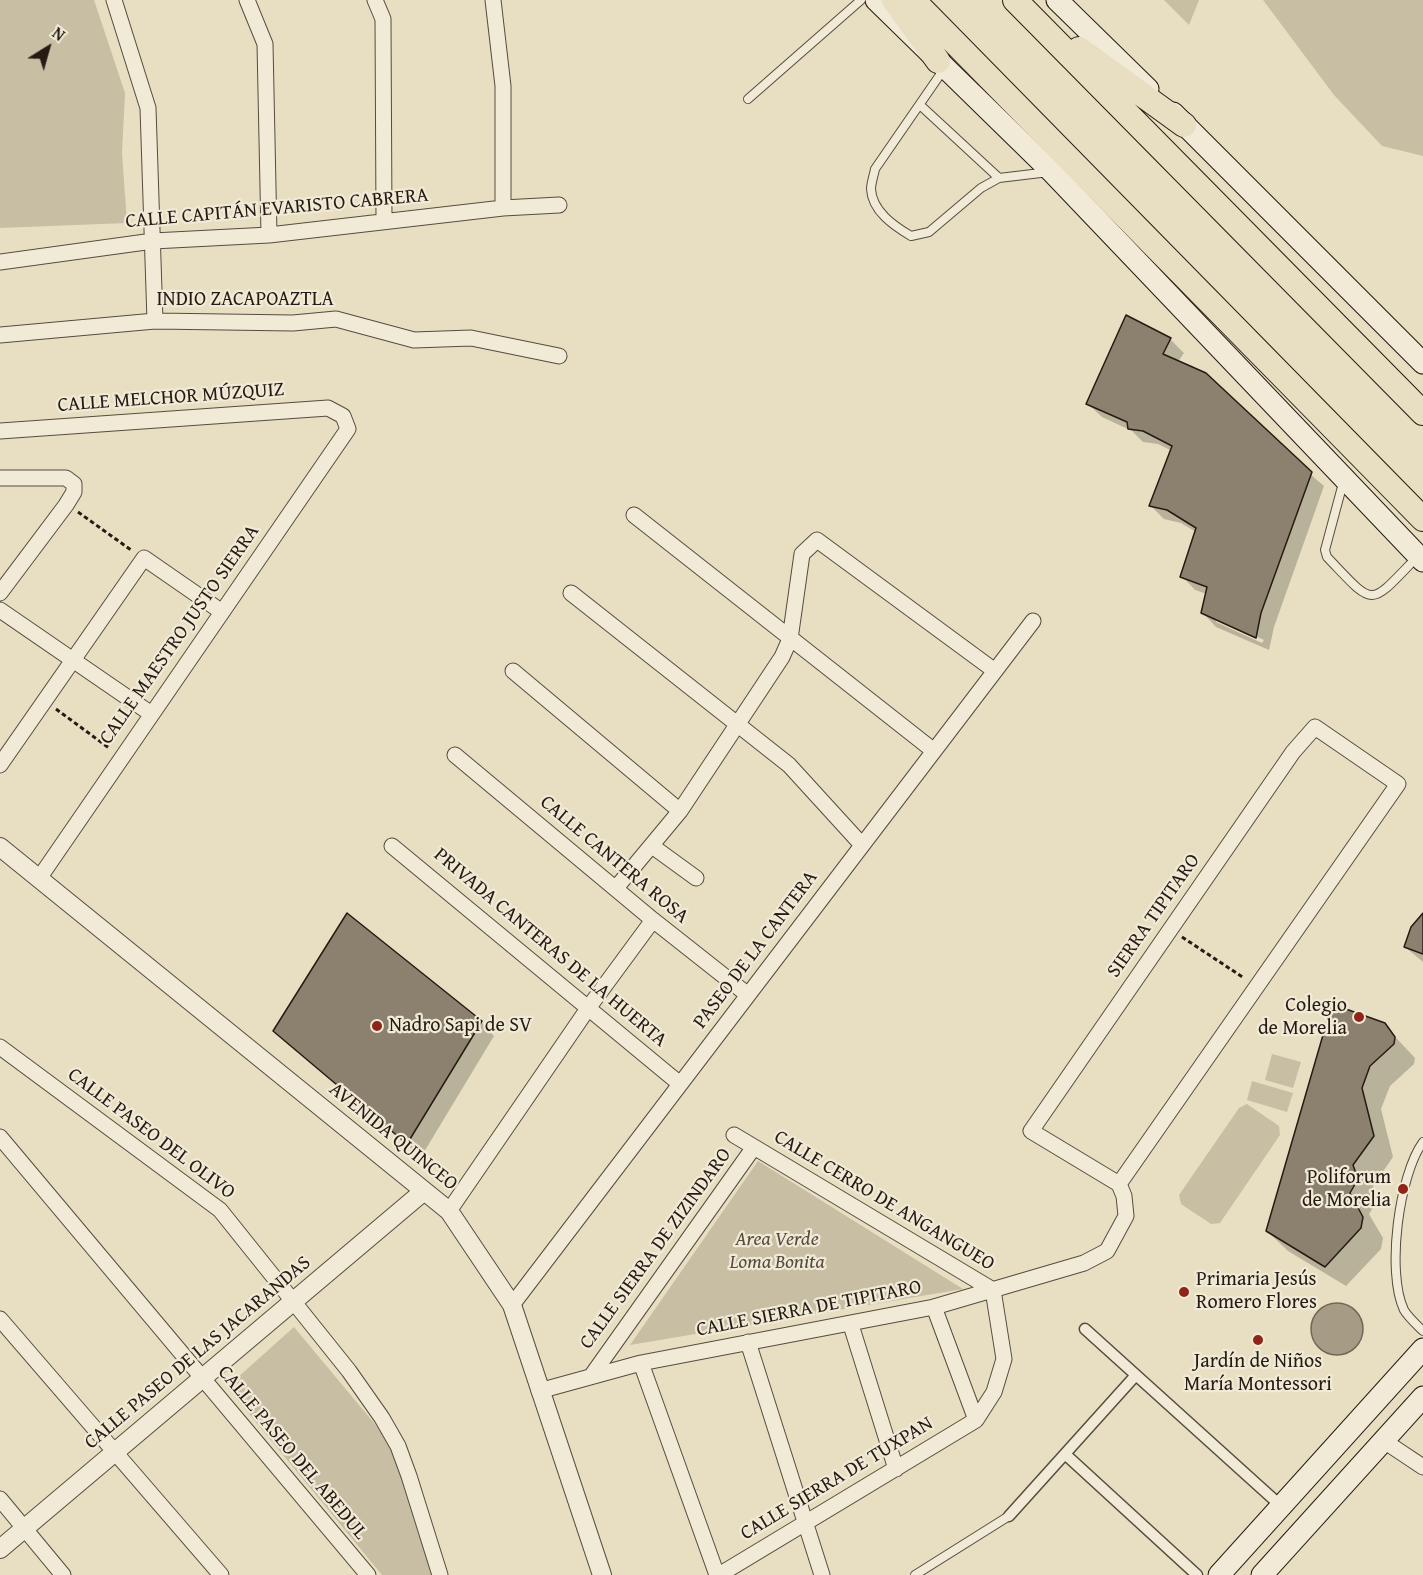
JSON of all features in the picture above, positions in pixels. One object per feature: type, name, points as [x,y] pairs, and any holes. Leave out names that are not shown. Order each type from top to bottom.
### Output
[{"type":"highway","points":[[894,0],[942,65]]},
{"type":"highway","points":[[913,0],[1423,519]]},
{"type":"highway","points":[[1019,4],[1184,124]]},
{"type":"highway","points":[[1019,4],[1423,412]]},
{"type":"main road","points":[[876,0],[1052,172],[1421,558]]},
{"type":"main road","points":[[1057,0],[1423,363]]},
{"type":"main road","points":[[1219,1575],[1423,1349]]},
{"type":"main road","points":[[1262,1575],[1423,1397]]},
{"type":"street","points":[[114,0],[148,108],[155,321]]},
{"type":"street","points":[[247,0],[265,44],[269,235]]},
{"type":"street","points":[[375,0],[382,20],[384,221]]},
{"type":"street","points":[[493,0],[503,86],[503,208]]},
{"type":"street","name":"CALLE CAPITÁN EVARISTO CABRERA","points":[[0,262],[153,241],[269,235],[503,208],[559,205]]},
{"type":"street","name":"INDIO ZACAPOAZTLA","points":[[0,335],[155,321],[293,323],[336,319],[414,340],[471,338],[559,356]]},
{"type":"street","name":"CALLE MELCHOR MÚZQUIZ","points":[[0,431],[328,408],[343,416]]},
{"type":"street","name":"CALLE MAESTRO JUSTO SIERRA","points":[[40,877],[150,713],[348,429],[343,416]]},
{"type":"street","points":[[0,478],[66,478],[74,484],[74,492],[66,504],[0,593]]},
{"type":"street","points":[[634,514],[934,751]]},
{"type":"street","points":[[616,888],[680,811],[739,725],[790,639],[802,554],[817,540],[995,671]]},
{"type":"street","points":[[0,765],[144,558],[222,612]]},
{"type":"street","points":[[571,593],[789,765],[862,846]]},
{"type":"street","points":[[0,610],[150,713]]},
{"type":"street","name":"PASEO DE LA CANTERA","points":[[512,1305],[1033,621]]},
{"type":"street","points":[[513,671],[680,811]]},
{"type":"street","name":"SIERRA TIPITARO","points":[[1119,1184],[1031,1131],[1293,752],[1315,727],[1398,784],[1258,987]]},
{"type":"street","name":"CALLE CANTERA ROSA","points":[[455,755],[653,920],[748,995]]},
{"type":"street","name":"AVENIDA QUINCEO","points":[[0,846],[448,1211],[512,1305],[602,1575]]},
{"type":"street","name":"PRIVADA CANTERAS DE LA HUERTA","points":[[393,846],[680,1084]]},
{"type":"street","points":[[652,846],[696,878]]},
{"type":"street","points":[[448,1211],[589,1007],[653,920]]},
{"type":"street","points":[[1119,1184],[1258,987]]},
{"type":"street","name":"CALLE PASEO DEL OLIVO","points":[[0,1047],[220,1210],[349,1371],[382,1418],[398,1446],[440,1575]]},
{"type":"street","name":"CALLE CERRO DE ANGANGUEO","points":[[734,1135],[993,1290]]},
{"type":"street","name":"CALLE PASEO DEL ABEDUL","points":[[0,1137],[368,1575]]},
{"type":"street","name":"CALLE SIERRA DE ZIZINDARO","points":[[592,1375],[754,1147]]},
{"type":"street","name":"CALLE SIERRA DE TIPITARO","points":[[539,1391],[641,1363],[851,1325],[934,1307],[1084,1263],[1107,1251],[1126,1216],[1124,1196],[1119,1184]]},
{"type":"street","name":"CALLE PASEO DE LAS JACARANDAS","points":[[0,1549],[424,1191]]},
{"type":"street","points":[[976,1420],[994,1392],[1004,1359],[993,1290]]},
{"type":"street","points":[[934,1307],[976,1420]]},
{"type":"street","points":[[0,1319],[221,1575]]},
{"type":"street","points":[[851,1325],[896,1469]]},
{"type":"street","points":[[1085,1329],[1281,1506]]},
{"type":"street","points":[[748,1342],[822,1575]]},
{"type":"street","points":[[641,1363],[718,1575]]},
{"type":"street","points":[[1009,1516],[1136,1375]]},
{"type":"street","name":"CALLE SIERRA DE TUXPAN","points":[[718,1575],[976,1420]]},
{"type":"street","points":[[1384,1441],[1423,1467]]},
{"type":"street","points":[[1065,1454],[1197,1575]]},
{"type":"street","points":[[0,1499],[63,1575]]},
{"type":"lane","points":[[748,99],[861,0]]},
{"type":"lane","points":[[942,65],[920,105],[875,170],[871,189],[876,205],[893,225],[911,236],[929,232],[981,188],[999,178],[1052,172]]},
{"type":"lane","points":[[920,105],[999,178]]},
{"type":"lane","points":[[1344,478],[1325,550],[1327,556],[1347,578],[1370,597],[1380,595],[1421,558]]},
{"type":"lane","points":[[1422,1147],[1404,1187],[1398,1222],[1395,1267],[1404,1310],[1423,1331]]},
{"type":"lane","points":[[915,1575],[1009,1516]]},
{"type":"path","points":[[66,504],[144,558]]},
{"type":"path","points":[[45,701],[121,757]]},
{"type":"path","points":[[1170,930],[1258,987]]},
{"type":"green space","points":[[0,0],[94,0],[125,93],[122,153],[127,223],[0,228]]},
{"type":"green space","points":[[1164,0],[1199,0],[1189,25]]},
{"type":"green space","points":[[1263,0],[1423,0],[1423,156],[1382,146],[1334,95]]},
{"type":"green space","points":[[1272,1054],[1301,1062],[1293,1088],[1265,1080]]},
{"type":"green space","points":[[1252,1081],[1293,1093],[1287,1112],[1247,1100]]},
{"type":"green space","points":[[1247,1104],[1279,1126],[1280,1135],[1220,1223],[1211,1224],[1181,1204],[1179,1195],[1239,1108]]},
{"type":"green space","name":"Area Verde Loma Bonita","points":[[758,1161],[963,1289],[630,1345]]},
{"type":"green space","points":[[294,1327],[394,1447],[432,1575],[382,1575],[227,1387]]},
{"type":"shaded area","points":[[1332,1303],[1342,1303],[1356,1310],[1363,1329],[1356,1348],[1342,1355],[1332,1355],[1322,1351],[1315,1344],[1311,1334],[1311,1324],[1315,1314],[1322,1307]]},
{"type":"building","points":[[1126,315],[1171,338],[1163,354],[1206,373],[1312,472],[1261,613],[1256,638],[1201,613],[1207,587],[1180,577],[1196,528],[1167,510],[1149,506],[1172,446],[1143,431],[1128,429],[1127,422],[1086,404]]},
{"type":"building","name":"Nadro Sapi de SV","points":[[347,913],[482,1021],[407,1144],[273,1031]]},
{"type":"building","points":[[1423,913],[1423,954],[1404,947],[1411,927]]},
{"type":"building","points":[[1332,1004],[1385,1023],[1395,1037],[1394,1044],[1370,1066],[1362,1088],[1374,1136],[1353,1165],[1358,1179],[1350,1193],[1363,1217],[1361,1228],[1325,1267],[1266,1231]]},
{"type":"place","name":"Colegio de Morelia","points":[[1359,1017]]},
{"type":"place","name":"Nadro Sapi de SV","points":[[377,1026]]},
{"type":"place","name":"Poliforum de Morelia","points":[[1403,1189]]},
{"type":"place","name":"Primaria Jesús Romero Flores","points":[[1184,1292]]},
{"type":"place","name":"Jardín de Niños María Montessori","points":[[1258,1340]]}]
